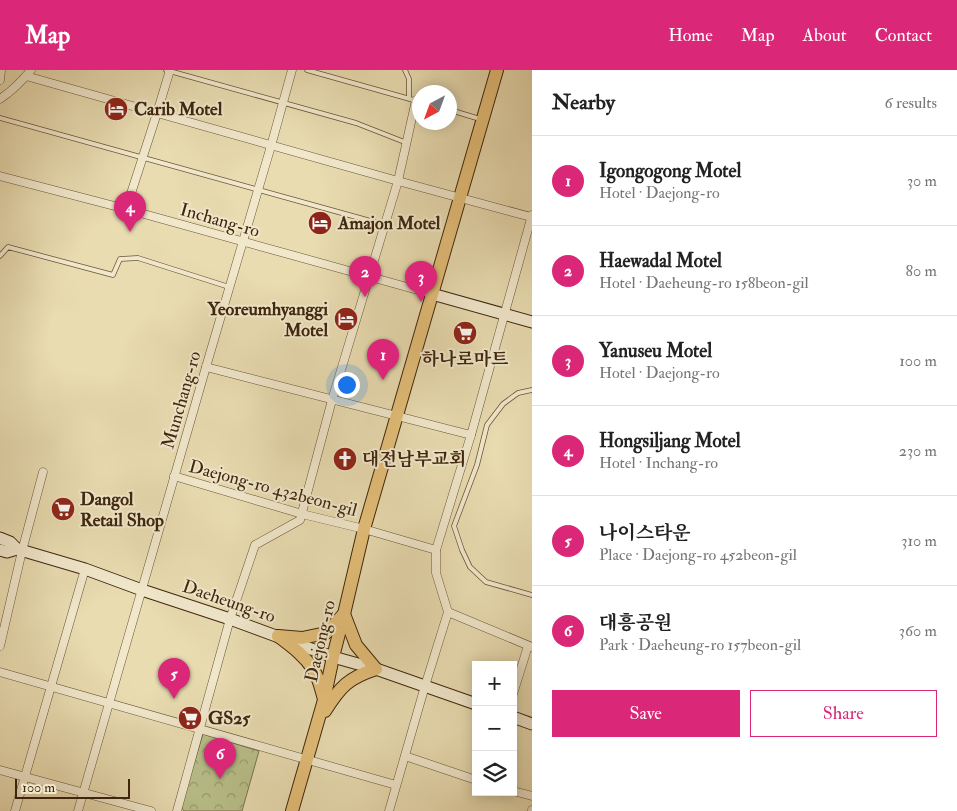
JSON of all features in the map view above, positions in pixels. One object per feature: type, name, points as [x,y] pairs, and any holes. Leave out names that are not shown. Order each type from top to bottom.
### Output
[{"type":"main road","name":"Daejong-ro","points":[[292,811],[319,720],[364,529],[497,70]]},
{"type":"main road","points":[[432,294],[532,322]]},
{"type":"main road","name":"Daeheung-ro","points":[[0,538],[10,542],[19,550]]},
{"type":"main road","name":"Daeheung-ro","points":[[0,550],[7,552],[19,550],[85,569],[333,657],[376,669],[472,703]]},
{"type":"main road","points":[[278,636],[302,638],[326,632],[344,614],[356,644],[376,669],[364,673],[345,684],[335,694],[319,720]]},
{"type":"main road","points":[[278,636],[303,656],[313,669],[324,700]]},
{"type":"main road","points":[[517,721],[532,724]]},
{"type":"street","points":[[0,80],[1,70]]},
{"type":"street","points":[[126,209],[157,113],[168,70]]},
{"type":"street","name":"Munchang-ro","points":[[78,811],[292,70]]},
{"type":"street","points":[[0,99],[8,94],[28,73],[271,146],[532,216],[471,435],[436,550],[436,573],[448,612],[389,811]]},
{"type":"street","points":[[177,811],[230,619],[255,545],[300,520],[332,400],[398,181],[412,116]]},
{"type":"street","name":"Inchang-ro","points":[[0,176],[432,294]]},
{"type":"street","points":[[206,367],[471,435]]},
{"type":"street","points":[[0,646],[19,550],[43,472]]},
{"type":"street","name":"Daejong-ro 432beon-gil","points":[[174,476],[302,514],[364,529]]},
{"type":"street","points":[[364,529],[436,550]]},
{"type":"street","points":[[15,811],[85,569]]},
{"type":"street","points":[[448,612],[530,646],[517,683]]},
{"type":"street","points":[[0,672],[396,785]]},
{"type":"street","points":[[405,756],[472,779]]},
{"type":"street","points":[[0,770],[151,811]]},
{"type":"street","points":[[517,792],[532,796]]},
{"type":"lane","points":[[168,70],[356,124],[407,143]]},
{"type":"lane","points":[[307,70],[412,99]]},
{"type":"lane","points":[[405,70],[412,90]]},
{"type":"lane","points":[[457,112],[482,120]]},
{"type":"lane","points":[[0,118],[385,225]]},
{"type":"lane","points":[[0,256],[8,247],[113,275],[120,259],[138,258],[229,287]]},
{"type":"lane","points":[[532,390],[518,393],[503,404],[487,425],[477,465],[454,526],[470,568],[486,582],[532,595]]},
{"type":"green space","points":[[203,734],[259,751],[242,811],[184,811],[181,807]]},
{"type":"place","name":"Carib Motel","points":[[116,109]]},
{"type":"place","name":"Amajon Motel","points":[[320,223]]},
{"type":"place","name":"Hongsiljang Motel","points":[[130,232]]},
{"type":"place","name":"Haewadal Motel","points":[[365,297]]},
{"type":"place","name":"Yanuseu Motel","points":[[421,302]]},
{"type":"place","name":"Yeoreumhyanggi Motel","points":[[346,319]]},
{"type":"place","name":"하나로마트","points":[[465,333]]},
{"type":"place","name":"Igongogong Motel","points":[[383,380]]},
{"type":"place","name":"대전남부교회","points":[[345,459]]},
{"type":"place","name":"Dangol Retail Shop","points":[[63,509]]},
{"type":"place","name":"나이스타운","points":[[174,699]]},
{"type":"place","name":"GS25","points":[[190,718]]},
{"type":"place","name":"대흥공원","points":[[220,779]]}]
